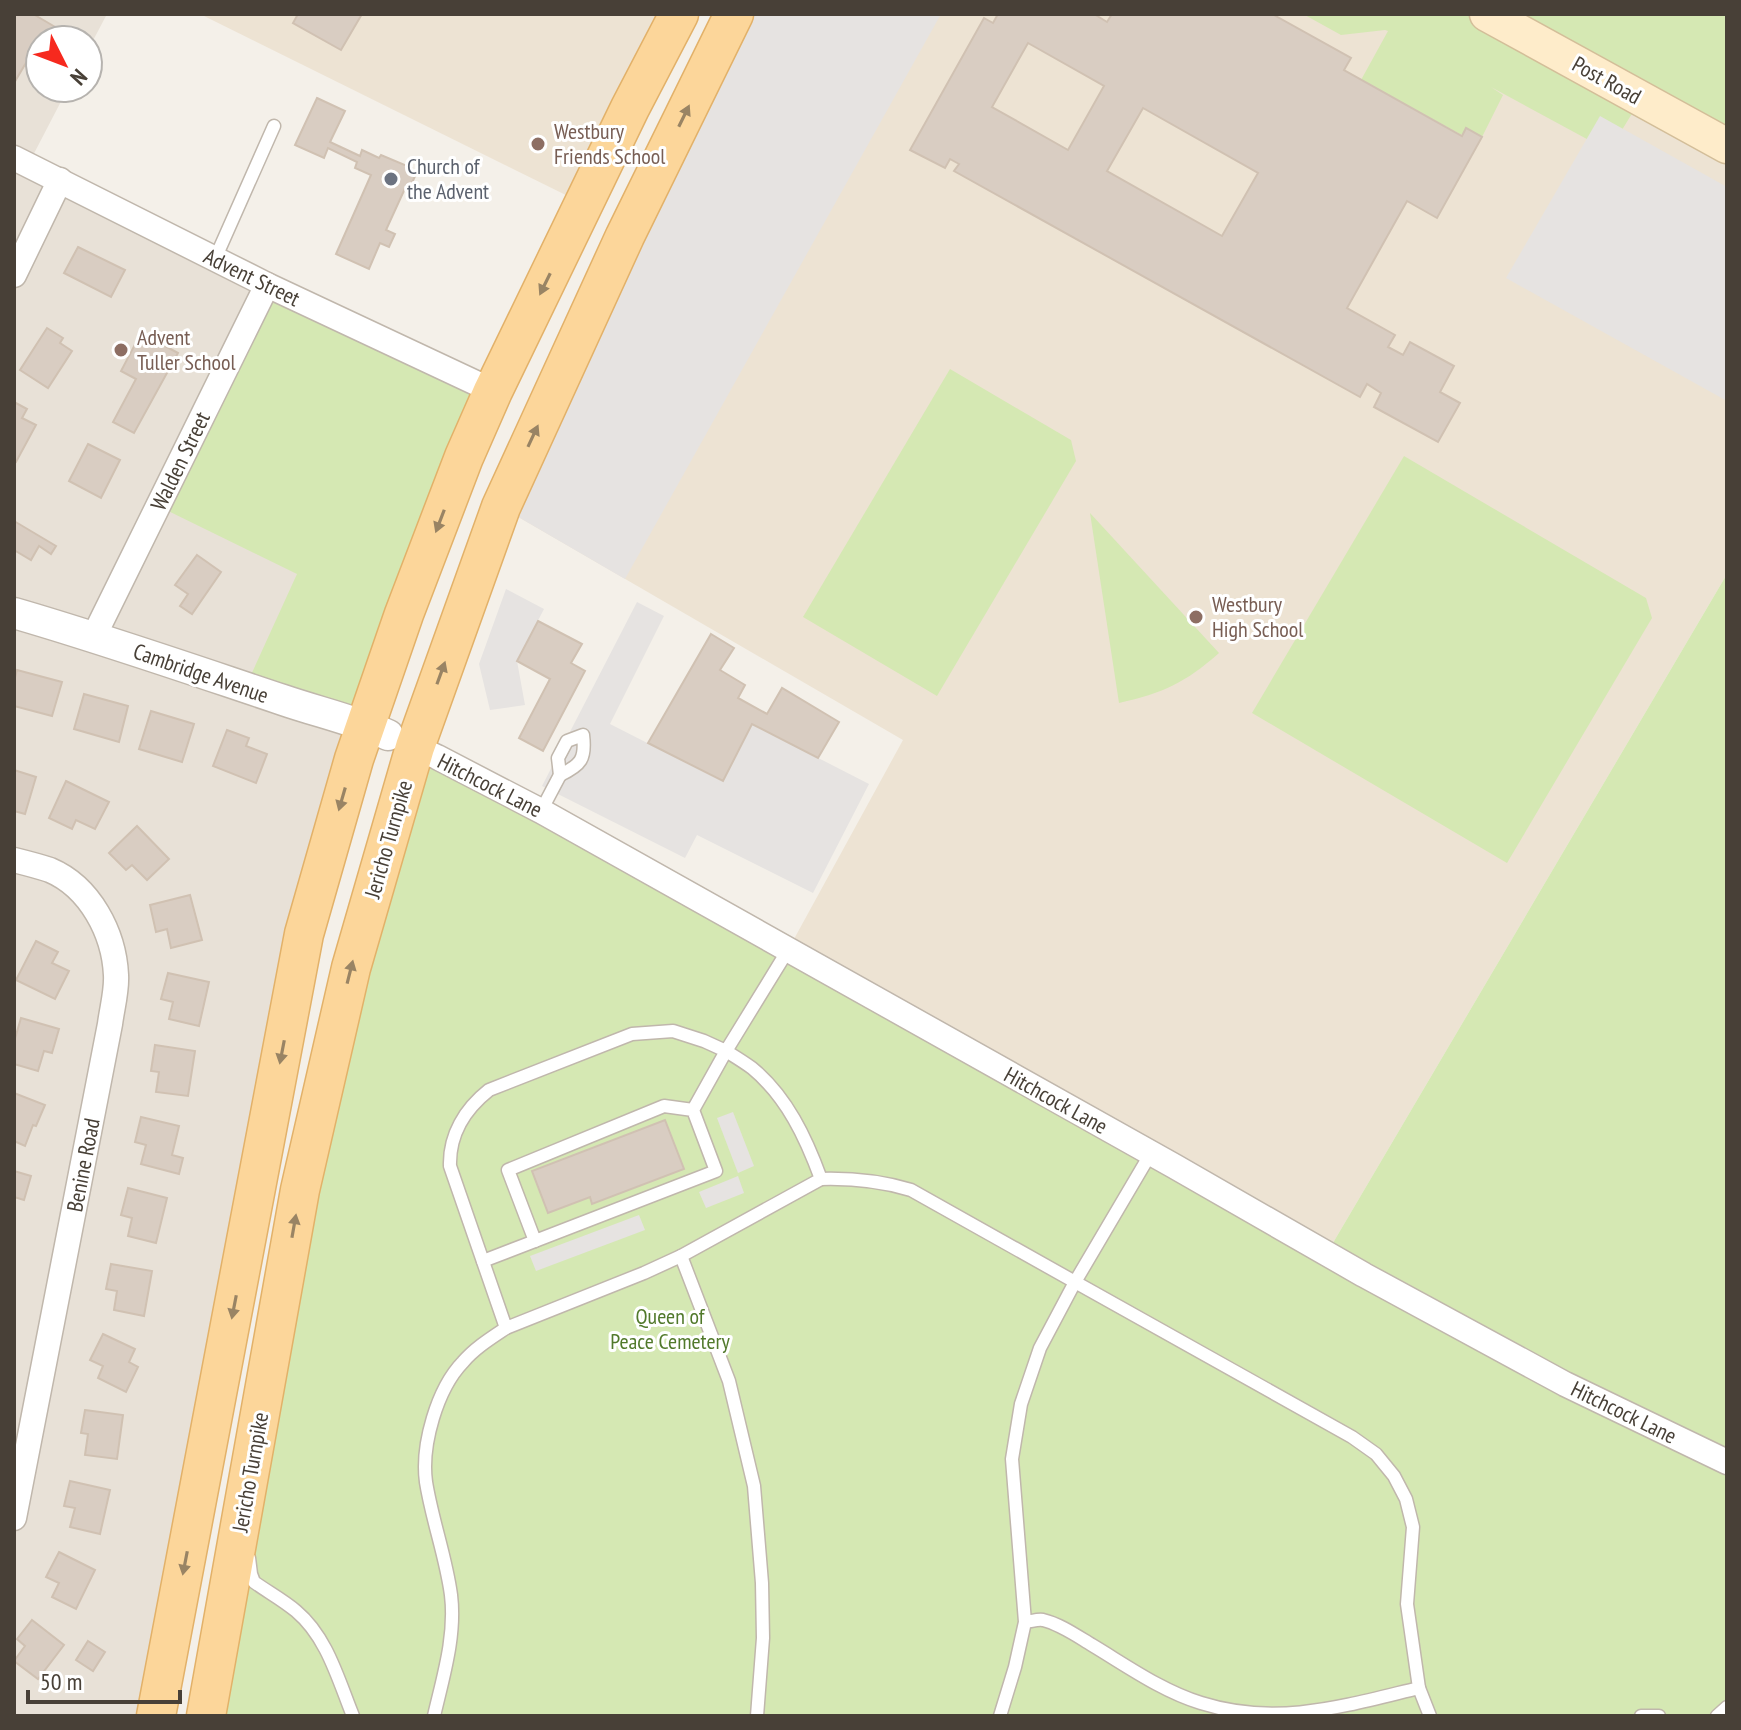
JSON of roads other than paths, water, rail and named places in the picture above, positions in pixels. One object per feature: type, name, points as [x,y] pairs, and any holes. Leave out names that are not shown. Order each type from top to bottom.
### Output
[{"type":"main road","name":"Jericho Turnpike","points":[[206,1716],[300,1190],[351,968],[389,735],[404,614],[464,457],[493,391],[679,14]]},
{"type":"main road","name":"Jericho Turnpike","points":[[156,1716],[304,934],[354,759],[389,735],[501,507],[625,236],[734,14]]},
{"type":"main road","name":"Post Road","points":[[1487,14],[1727,146]]},
{"type":"main road","points":[[579,214],[625,236]]},
{"type":"street","name":"Advent Street","points":[[14,158],[267,285],[493,391]]},
{"type":"street","points":[[14,275],[60,180]]},
{"type":"street","name":"Walden Street","points":[[94,636],[267,285]]},
{"type":"street","name":"Cambridge Avenue","points":[[14,613],[94,636],[389,735]]},
{"type":"street","name":"Hitchcock Lane","points":[[389,735],[541,811],[1364,1275],[1565,1384],[1727,1462]]},
{"type":"street","name":"Benine Road","points":[[14,860],[51,871],[85,897],[103,922],[113,950],[116,977],[110,1024],[14,1518]]},
{"type":"lane","points":[[215,259],[274,126]]},
{"type":"lane","points":[[541,811],[560,775]]},
{"type":"lane","points":[[483,1261],[716,1171],[693,1110],[788,950]]},
{"type":"lane","points":[[506,1328],[450,1166],[455,1133],[462,1119],[476,1100],[489,1090],[632,1034],[673,1031],[726,1051],[752,1068],[777,1094],[795,1120],[811,1151],[820,1179]]},
{"type":"lane","points":[[535,1241],[508,1170],[664,1106],[693,1110]]},
{"type":"lane","points":[[1000,1716],[1025,1622],[1012,1459],[1021,1404],[1040,1348],[1151,1153]]},
{"type":"lane","points":[[434,1716],[453,1619],[451,1594],[426,1480],[426,1448],[432,1420],[460,1364],[506,1328],[681,1256],[820,1179],[850,1178],[911,1190],[1352,1437],[1376,1454],[1394,1476],[1406,1499],[1413,1527],[1407,1604],[1419,1688],[1430,1716]]},
{"type":"lane","points":[[681,1256],[729,1381],[754,1486],[763,1638],[757,1716]]},
{"type":"lane","points":[[244,1506],[254,1582],[296,1610],[315,1631],[326,1647],[353,1716]]},
{"type":"lane","points":[[1025,1622],[1041,1620],[1066,1629],[1162,1687],[1200,1703],[1233,1710],[1283,1715],[1328,1710],[1419,1688]]},
{"type":"lane","points":[[1717,1716],[1727,1707]]},
{"type":"lane","points":[[1641,1716],[1659,1716]]},
{"type":"place","name":"Westbury Friends School","points":[[538,144]]},
{"type":"place","name":"Church of the Advent","points":[[391,179]]},
{"type":"place","name":"Advent Tuller School","points":[[121,350]]},
{"type":"place","name":"Westbury High School","points":[[1196,617]]},
{"type":"park label","name":"Queen of Peace Cemetery","points":[[670,1328]]}]
